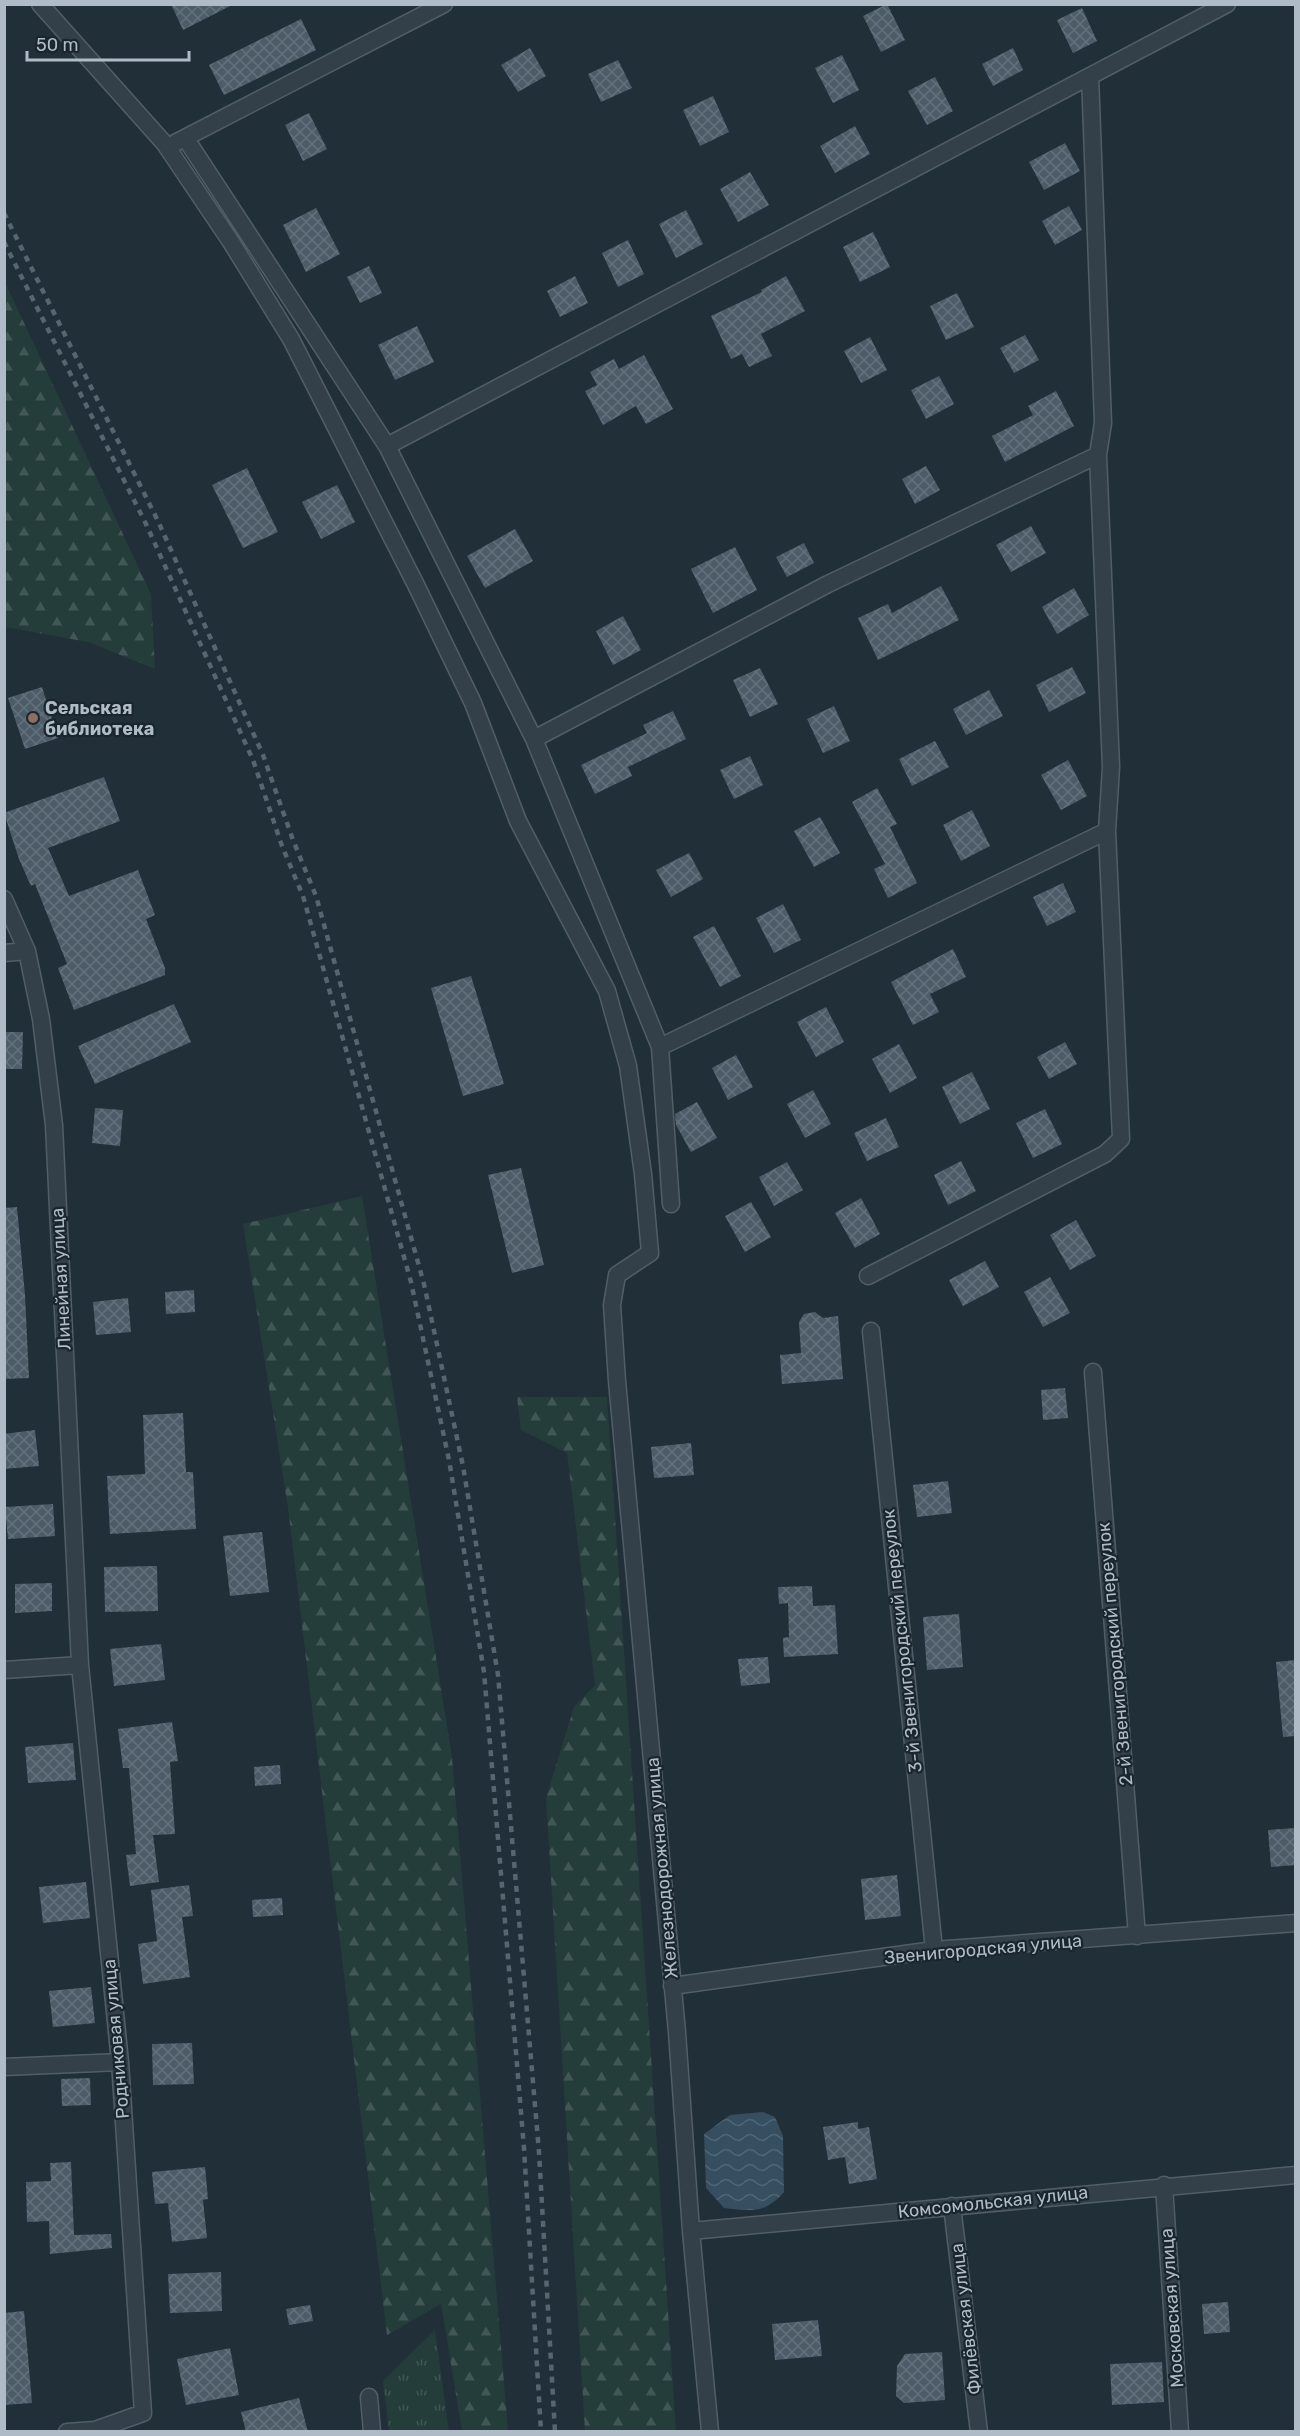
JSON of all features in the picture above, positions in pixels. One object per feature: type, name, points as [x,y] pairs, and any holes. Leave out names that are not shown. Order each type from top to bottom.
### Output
[{"type":"street","points":[[40,4],[165,144],[186,139],[444,4]]},
{"type":"street","points":[[387,446],[1227,4]]},
{"type":"street","points":[[868,1276],[1105,1154],[1121,1139],[1107,831],[1111,767],[1098,455],[1103,423],[1090,76]]},
{"type":"street","points":[[186,139],[387,446],[534,739],[660,1047],[671,1204]]},
{"type":"street","name":"Железнодорожная улица","points":[[165,144],[231,242],[291,339],[416,585],[473,703],[518,821],[607,991],[628,1066],[643,1174],[650,1253],[617,1275],[612,1305],[710,2432]]},
{"type":"street","points":[[534,739],[828,584],[1098,455]]},
{"type":"street","points":[[660,1047],[1107,831]]},
{"type":"street","name":"Линейная улица","points":[[4,899],[27,951],[41,1019],[54,1125],[80,1665]]},
{"type":"street","points":[[4,953],[27,951]]},
{"type":"street","name":"3-й Звенигородский переулок","points":[[871,1331],[934,1950]]},
{"type":"street","name":"2-й Звенигородский переулок","points":[[1093,1372],[1137,1936]]},
{"type":"street","points":[[4,1670],[80,1665]]},
{"type":"street","name":"Родниковая улица","points":[[67,2432],[95,2430],[143,2414],[120,2062],[80,1665]]},
{"type":"street","name":"Звенигородская улица","points":[[672,1986],[934,1950],[1296,1923]]},
{"type":"street","points":[[4,2067],[120,2062]]},
{"type":"street","name":"Комсомольская улица","points":[[691,2231],[1164,2185],[1296,2175]]},
{"type":"street","name":"Московская улица","points":[[1164,2185],[1180,2432]]},
{"type":"street","name":"Филёвская улица","points":[[952,2206],[979,2432]]},
{"type":"street","points":[[369,2397],[372,2432]]},
{"type":"green space","points":[[4,280],[151,594],[155,669],[88,642],[5,627]]},
{"type":"green space","points":[[362,1196],[452,1757],[508,2431],[462,2431],[441,2304],[387,2335],[288,1508],[243,1224]]},
{"type":"green space","points":[[517,1397],[607,1397],[676,2431],[585,2431],[546,1798],[574,1707],[595,1685],[567,1453],[521,1430]]},
{"type":"green space","points":[[435,2330],[449,2431],[389,2431],[383,2381]]},
{"type":"water","points":[[763,2112],[775,2117],[783,2136],[784,2192],[764,2208],[742,2210],[724,2208],[706,2188],[704,2134],[730,2115]]},
{"type":"building","points":[[171,4],[234,4],[183,30]]},
{"type":"building","points":[[887,4],[905,40],[881,52],[863,16]]},
{"type":"building","points":[[1082,8],[1097,41],[1073,53],[1057,20]]},
{"type":"building","points":[[301,19],[316,50],[224,95],[209,65]]},
{"type":"building","points":[[530,48],[546,76],[518,92],[501,65]]},
{"type":"building","points":[[1013,48],[1023,70],[993,86],[982,64]]},
{"type":"building","points":[[842,55],[859,90],[833,103],[815,68]]},
{"type":"building","points":[[618,60],[632,88],[601,102],[588,74]]},
{"type":"building","points":[[935,77],[953,111],[927,125],[908,91]]},
{"type":"building","points":[[713,96],[729,132],[700,146],[683,110]]},
{"type":"building","points":[[309,113],[327,149],[303,161],[285,125]]},
{"type":"building","points":[[855,126],[870,154],[835,173],[820,146]]},
{"type":"building","points":[[1065,143],[1080,171],[1044,190],[1029,162]]},
{"type":"building","points":[[750,172],[769,205],[738,222],[720,189]]},
{"type":"building","points":[[1069,206],[1082,230],[1055,245],[1042,221]]},
{"type":"building","points":[[316,208],[340,254],[306,272],[283,225]]},
{"type":"building","points":[[686,210],[703,244],[676,258],[659,224]]},
{"type":"building","points":[[873,232],[890,267],[860,282],[843,247]]},
{"type":"building","points":[[628,240],[644,274],[618,287],[602,253]]},
{"type":"building","points":[[369,266],[382,293],[360,303],[347,277]]},
{"type":"building","points":[[575,276],[588,303],[560,317],[547,291]]},
{"type":"building","points":[[786,276],[805,311],[761,334],[772,356],[749,367],[742,354],[731,359],[711,316],[762,292],[761,290]]},
{"type":"building","points":[[957,293],[974,327],[946,340],[930,306]]},
{"type":"building","points":[[417,326],[434,362],[395,380],[378,345]]},
{"type":"building","points":[[1025,335],[1039,360],[1014,373],[1000,348]]},
{"type":"building","points":[[870,337],[887,370],[861,383],[844,351]]},
{"type":"building","points":[[644,355],[673,409],[646,424],[636,406],[603,425],[585,391],[597,385],[590,372],[614,359],[619,369]]},
{"type":"building","points":[[939,376],[954,404],[926,419],[911,390]]},
{"type":"building","points":[[1056,391],[1074,426],[1005,462],[992,436],[1033,415],[1028,406]]},
{"type":"building","points":[[926,466],[940,490],[915,504],[902,479]]},
{"type":"building","points":[[247,468],[278,532],[243,548],[212,485]]},
{"type":"building","points":[[337,485],[355,522],[321,539],[302,502]]},
{"type":"building","points":[[1031,526],[1046,553],[1011,572],[996,545]]},
{"type":"building","points":[[515,529],[533,561],[485,588],[467,556]]},
{"type":"building","points":[[804,543],[814,563],[787,577],[776,557]]},
{"type":"building","points":[[735,547],[757,590],[713,613],[691,569]]},
{"type":"building","points":[[941,586],[959,620],[878,660],[858,618],[888,604],[892,613]]},
{"type":"building","points":[[1074,588],[1089,615],[1057,634],[1042,607]]},
{"type":"building","points":[[623,616],[641,650],[613,665],[596,631]]},
{"type":"building","points":[[1072,667],[1086,693],[1049,712],[1036,685]]},
{"type":"building","points":[[760,668],[778,704],[750,717],[733,680]]},
{"type":"building","name":"Сельская библиотека","points":[[42,687],[58,738],[25,749],[8,698]]},
{"type":"building","points":[[989,690],[1003,716],[966,735],[953,709]]},
{"type":"building","points":[[834,706],[850,741],[823,753],[807,719]]},
{"type":"building","points":[[673,711],[686,739],[628,767],[632,776],[595,794],[581,765],[647,733],[643,725]]},
{"type":"building","points":[[935,741],[949,767],[912,786],[899,759]]},
{"type":"building","points":[[750,756],[763,785],[734,799],[720,770]]},
{"type":"building","points":[[1068,760],[1087,796],[1061,810],[1041,775]]},
{"type":"building","points":[[104,777],[120,821],[48,848],[69,896],[138,870],[155,915],[146,919],[165,968],[165,975],[74,1010],[58,968],[67,964],[35,884],[31,886],[19,859],[4,813]]},
{"type":"building","points":[[877,788],[897,824],[890,827],[917,883],[888,898],[874,869],[885,864],[852,802]]},
{"type":"building","points":[[972,810],[990,846],[961,861],[943,825]]},
{"type":"building","points":[[820,817],[840,853],[814,867],[794,831]]},
{"type":"building","points":[[689,853],[703,879],[671,897],[656,870]]},
{"type":"building","points":[[1063,883],[1076,912],[1047,926],[1033,897]]},
{"type":"building","points":[[783,904],[801,940],[774,953],[756,918]]},
{"type":"building","points":[[714,926],[741,976],[720,987],[693,937]]},
{"type":"building","points":[[953,949],[966,977],[930,994],[939,1012],[913,1025],[891,982]]},
{"type":"building","points":[[471,976],[504,1084],[463,1096],[431,988]]},
{"type":"building","points":[[174,1004],[191,1042],[95,1084],[78,1046]]},
{"type":"building","points":[[826,1007],[844,1042],[816,1057],[797,1022]]},
{"type":"building","points":[[4,1032],[23,1032],[22,1069],[4,1069]]},
{"type":"building","points":[[1065,1042],[1077,1064],[1049,1079],[1037,1057]]},
{"type":"building","points":[[899,1044],[917,1078],[890,1093],[872,1059]]},
{"type":"building","points":[[736,1055],[753,1087],[728,1100],[712,1068]]},
{"type":"building","points":[[972,1072],[990,1109],[960,1124],[942,1087]]},
{"type":"building","points":[[813,1090],[831,1124],[805,1138],[787,1104]]},
{"type":"building","points":[[697,1102],[717,1138],[691,1152],[676,1125],[675,1114]]},
{"type":"building","points":[[95,1108],[123,1110],[120,1146],[92,1143]]},
{"type":"building","points":[[1045,1109],[1062,1144],[1033,1158],[1016,1123]]},
{"type":"building","points":[[886,1118],[899,1147],[867,1161],[854,1133]]},
{"type":"building","points":[[961,1161],[976,1191],[948,1205],[934,1175]]},
{"type":"building","points":[[787,1162],[803,1190],[774,1206],[759,1177]]},
{"type":"building","points":[[521,1168],[544,1265],[512,1273],[488,1175]]},
{"type":"building","points":[[861,1198],[880,1234],[855,1248],[835,1213]]},
{"type":"building","points":[[751,1202],[771,1237],[745,1252],[725,1216]]},
{"type":"building","points":[[17,1207],[25,1295],[29,1378],[4,1379],[4,1208]]},
{"type":"building","points":[[1076,1220],[1096,1256],[1070,1270],[1050,1235]]},
{"type":"building","points":[[985,1261],[999,1287],[963,1306],[949,1280]]},
{"type":"building","points":[[1050,1277],[1070,1313],[1043,1327],[1024,1292]]},
{"type":"building","points":[[194,1290],[195,1312],[166,1314],[165,1292]]},
{"type":"building","points":[[128,1298],[131,1332],[96,1335],[93,1302]]},
{"type":"building","points":[[815,1312],[823,1318],[838,1316],[843,1379],[782,1384],[780,1355],[801,1353],[799,1322],[804,1314]]},
{"type":"building","points":[[1065,1388],[1068,1418],[1043,1420],[1041,1390]]},
{"type":"building","points":[[183,1413],[186,1472],[193,1472],[196,1529],[110,1534],[107,1476],[145,1474],[143,1415]]},
{"type":"building","points":[[35,1430],[39,1466],[4,1469],[4,1434]]},
{"type":"building","points":[[691,1443],[694,1475],[654,1478],[651,1447]]},
{"type":"building","points":[[948,1481],[952,1513],[917,1517],[913,1485]]},
{"type":"building","points":[[53,1504],[55,1536],[8,1539],[5,1507]]},
{"type":"building","points":[[262,1532],[269,1592],[230,1596],[223,1536]]},
{"type":"building","points":[[157,1566],[158,1611],[105,1612],[104,1567]]},
{"type":"building","points":[[52,1583],[52,1611],[15,1613],[15,1584]]},
{"type":"building","points":[[812,1586],[813,1606],[835,1605],[838,1654],[784,1657],[783,1638],[789,1637],[788,1603],[779,1604],[778,1587]]},
{"type":"building","points":[[959,1614],[963,1667],[927,1670],[923,1617]]},
{"type":"building","points":[[161,1644],[165,1680],[114,1686],[110,1649]]},
{"type":"building","points":[[768,1657],[770,1683],[741,1686],[738,1659]]},
{"type":"building","points":[[1296,1660],[1296,1736],[1283,1737],[1276,1662]]},
{"type":"building","points":[[172,1722],[178,1761],[170,1762],[175,1834],[153,1835],[159,1882],[130,1886],[126,1855],[136,1854],[129,1768],[123,1768],[118,1729]]},
{"type":"building","points":[[73,1743],[76,1780],[28,1783],[25,1747]]},
{"type":"building","points":[[280,1765],[281,1784],[255,1786],[254,1767]]},
{"type":"building","points":[[1296,1828],[1296,1865],[1271,1867],[1268,1830]]},
{"type":"building","points":[[897,1875],[901,1916],[865,1920],[861,1879]]},
{"type":"building","points":[[86,1882],[90,1918],[43,1923],[39,1887]]},
{"type":"building","points":[[189,1885],[193,1916],[182,1917],[190,1977],[143,1984],[138,1944],[157,1941],[151,1890]]},
{"type":"building","points":[[282,1898],[283,1915],[253,1917],[252,1900]]},
{"type":"building","points":[[91,1987],[95,2023],[53,2027],[49,1991]]},
{"type":"building","points":[[192,2043],[194,2084],[153,2085],[152,2044]]},
{"type":"building","points":[[90,2078],[91,2105],[62,2106],[61,2079]]},
{"type":"building","points":[[858,2122],[858,2129],[869,2127],[877,2179],[849,2184],[845,2157],[828,2160],[823,2127]]},
{"type":"building","points":[[71,2162],[74,2235],[111,2234],[112,2248],[50,2254],[49,2221],[27,2222],[26,2182],[51,2181],[50,2163]]},
{"type":"building","points":[[205,2167],[208,2199],[203,2200],[207,2238],[172,2242],[168,2203],[155,2204],[152,2172]]},
{"type":"building","points":[[221,2272],[222,2311],[170,2313],[168,2274]]},
{"type":"building","points":[[1228,2302],[1230,2332],[1204,2334],[1202,2304]]},
{"type":"building","points":[[310,2305],[313,2321],[289,2325],[286,2309]]},
{"type":"building","points":[[24,2311],[32,2403],[4,2405],[4,2313]]},
{"type":"building","points":[[818,2320],[822,2356],[775,2360],[772,2324]]},
{"type":"building","points":[[230,2348],[239,2395],[186,2405],[177,2359]]},
{"type":"building","points":[[942,2352],[945,2400],[904,2403],[896,2396],[897,2366],[905,2354]]},
{"type":"building","points":[[1162,2362],[1164,2402],[1112,2405],[1110,2364]]},
{"type":"building","points":[[299,2398],[308,2432],[246,2432],[241,2412]]},
{"type":"railway","points":[[4,213],[158,521],[263,755],[293,840],[316,896],[424,1284],[463,1466],[498,1675],[539,2152],[555,2432]]},
{"type":"railway","points":[[4,242],[146,524],[253,760],[282,846],[303,896],[411,1282],[449,1460],[484,1672],[524,2148],[541,2432]]},
{"type":"place","name":"Сельская библиотека","points":[[33,718]]}]
